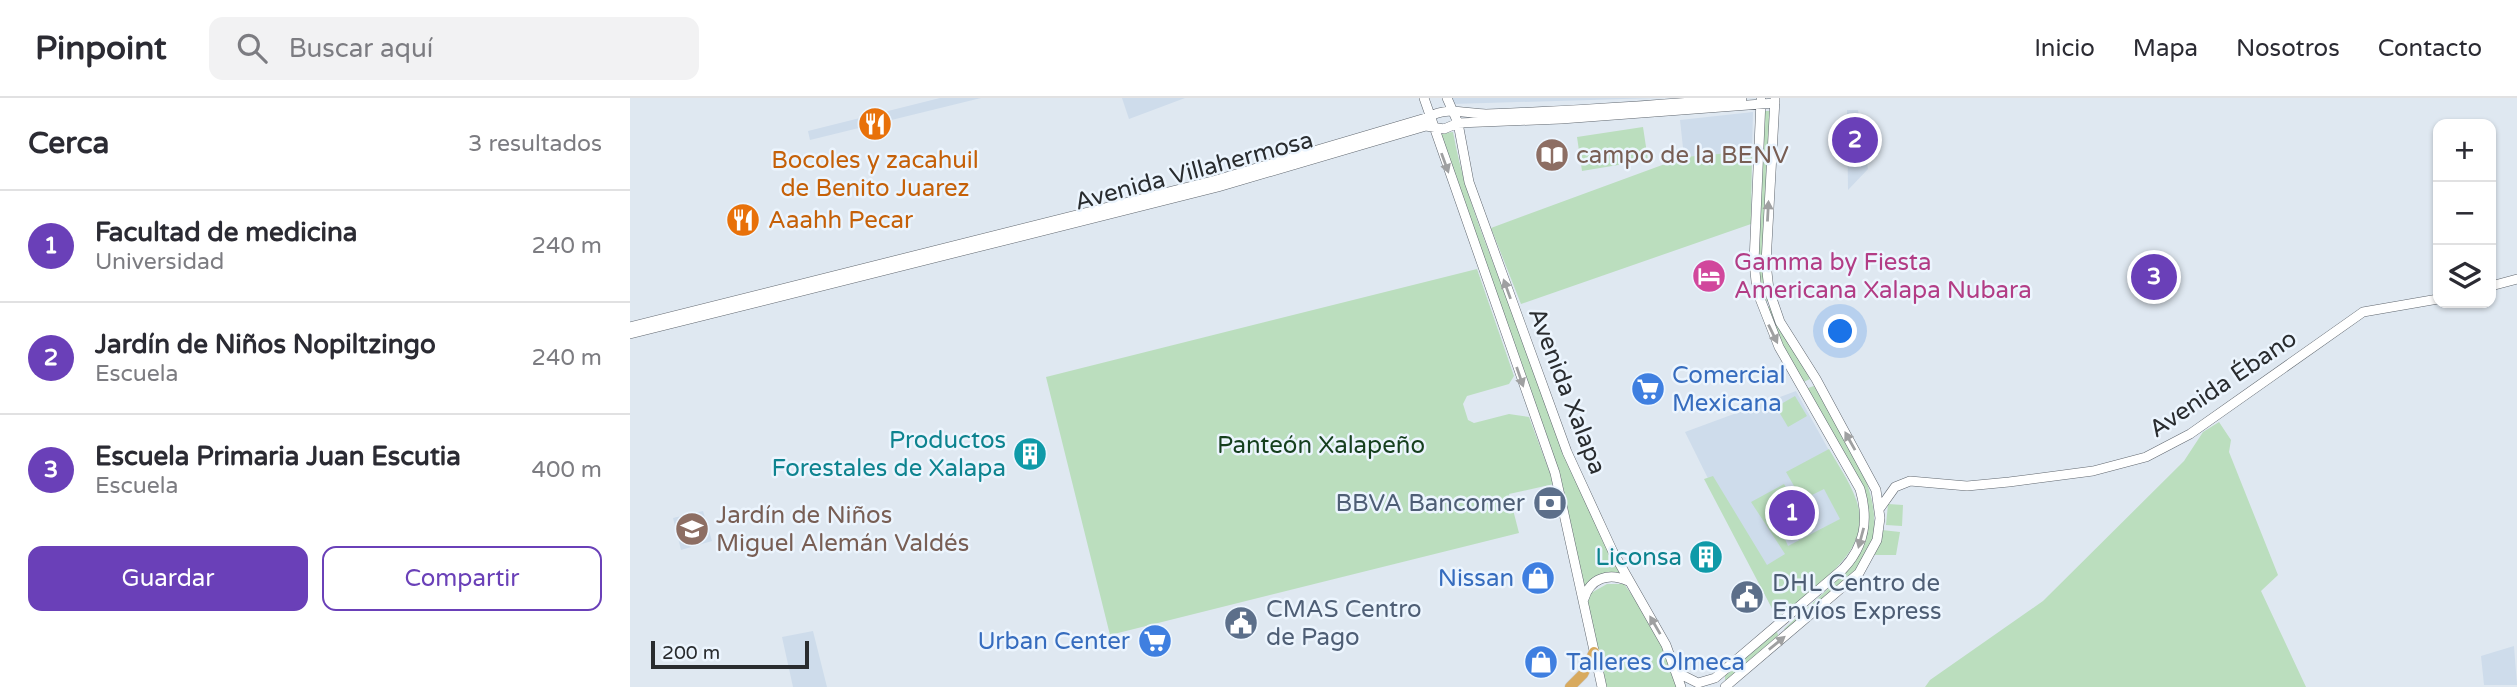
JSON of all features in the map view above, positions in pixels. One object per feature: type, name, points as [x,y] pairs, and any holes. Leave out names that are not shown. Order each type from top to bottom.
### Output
[{"type":"highway","points":[[1570,687],[1583,674],[1594,652]]},
{"type":"main road","name":"Avenida Xalapa","points":[[1424,98],[1555,473],[1602,687]]},
{"type":"main road","name":"Avenida Xalapa","points":[[1447,98],[1458,123],[1469,182],[1567,452],[1629,582],[1667,645],[1681,687]]},
{"type":"main road","name":"Avenida Villahermosa","points":[[630,334],[1218,187],[1431,122],[1438,111],[1508,113],[1657,109],[1742,98]]},
{"type":"main road","name":"Avenida Villahermosa","points":[[630,327],[1216,180],[1431,122],[1444,129],[1458,123],[1775,100]]},
{"type":"main road","points":[[1721,673],[1726,685],[1859,573],[1877,540],[1880,508],[1872,481],[1780,322],[1769,290],[1766,264],[1775,100]]},
{"type":"main road","points":[[1678,673],[1698,683],[1710,681],[1721,673],[1852,560],[1859,548],[1865,520],[1860,489],[1779,348],[1757,291],[1754,262],[1761,101]]},
{"type":"main road","points":[[1455,188],[1460,182],[1469,182]]},
{"type":"main road","points":[[2496,285],[2517,279]]},
{"type":"main road","name":"Avenida Ébano","points":[[1872,481],[1885,487],[1895,487],[1916,480],[1967,486],[2081,473],[2134,461],[2190,434],[2363,312],[2433,300]]},
{"type":"main road","points":[[1880,508],[1895,487]]},
{"type":"main road","points":[[1583,601],[1588,588],[1603,577],[1617,576],[1629,582]]},
{"type":"shaded area","points":[[940,98],[981,98],[810,140],[808,131]]},
{"type":"shaded area","points":[[1122,98],[1185,98],[1129,119]]},
{"type":"shaded area","points":[[1451,98],[1656,98],[1453,104]]},
{"type":"shaded area","points":[[1847,110],[1858,110],[1868,169],[1848,190]]},
{"type":"shaded area","points":[[1753,112],[1752,151],[1684,157],[1680,120]]},
{"type":"shaded area","points":[[2170,264],[2173,284],[2139,290],[2137,269]]},
{"type":"shaded area","points":[[1796,391],[1857,501],[1858,524],[1843,560],[1777,618],[1685,432]]},
{"type":"shaded area","name":"Jardín de Niños Miguel Alemán Valdés","points":[[703,511],[712,541],[681,550],[673,518]]},
{"type":"shaded area","points":[[813,631],[827,687],[793,687],[782,637]]},
{"type":"shaded area","points":[[2514,646],[2517,685],[2484,685],[2481,656]]},
{"type":"green space","points":[[1763,111],[1770,111],[1764,273],[1770,300],[1761,302],[1757,274]]},
{"type":"green space","points":[[1643,127],[1648,160],[1582,171],[1577,137]]},
{"type":"green space","points":[[1453,132],[1482,234],[1518,330],[1560,435],[1621,574],[1585,590],[1564,492],[1550,444],[1437,134]]},
{"type":"green space","points":[[1752,151],[1751,224],[1521,304],[1491,228],[1684,157]]},
{"type":"green space","name":"Panteón Xalapeño","points":[[1477,269],[1514,376],[1509,384],[1467,396],[1463,404],[1468,420],[1474,423],[1509,414],[1529,417],[1554,484],[1509,494],[1519,533],[1110,635],[1046,377]]},
{"type":"green space","points":[[1772,306],[1810,379],[1801,383],[1765,308]]},
{"type":"green space","points":[[1814,386],[1841,430],[1865,479],[1873,504],[1874,528],[1868,553],[1853,576],[1787,633],[1784,629],[1841,577],[1859,554],[1861,489],[1805,389]]},
{"type":"green space","points":[[1795,396],[1807,416],[1788,427],[1776,407]]},
{"type":"green space","points":[[2219,422],[2231,440],[2229,452],[2278,575],[2261,591],[2306,687],[1925,687],[1930,680],[2043,601],[2184,461],[2203,432]]},
{"type":"green space","points":[[1829,449],[1856,500],[1860,518],[1858,533],[1852,547],[1830,574],[1777,618],[1704,479],[1713,476],[1767,565],[1785,554],[1751,502],[1784,484],[1796,504],[1778,515],[1787,531],[1785,539],[1788,546],[1840,519],[1824,489],[1802,500],[1786,472]]},
{"type":"green space","points":[[1888,504],[1903,505],[1902,526],[1886,525]]},
{"type":"green space","points":[[1882,530],[1900,532],[1896,555],[1873,555]]},
{"type":"green space","points":[[1607,584],[1624,584],[1633,596],[1656,634],[1680,687],[1604,687],[1586,607],[1591,593]]},
{"type":"green space","points":[[1776,630],[1779,637],[1727,682],[1725,675]]},
{"type":"place","name":"Bocoles y zacahuil de Benito Juarez","points":[[875,124]]},
{"type":"place","name":"Jardín de Niños Nopiltzingo","points":[[1855,140]]},
{"type":"place","name":"campo de la BENV","points":[[1552,155]]},
{"type":"place","name":"Aaahh Pecar","points":[[743,220]]},
{"type":"place","name":"Gamma by Fiesta Americana Xalapa Nubara","points":[[1709,276]]},
{"type":"place","name":"Escuela Primaria Juan Escutia","points":[[2154,277]]},
{"type":"place","name":"Comercial Mexicana","points":[[1648,389]]},
{"type":"place","name":"Productos Forestales de Xalapa","points":[[1030,454]]},
{"type":"place","name":"BBVA Bancomer","points":[[1550,503]]},
{"type":"place","name":"Facultad de medicina","points":[[1792,513]]},
{"type":"place","name":"Jardín de Niños Miguel Alemán Valdés","points":[[692,529]]},
{"type":"place","name":"Liconsa","points":[[1706,557]]},
{"type":"place","name":"Nissan","points":[[1538,578]]},
{"type":"place","name":"DHL Centro de Envíos Express","points":[[1747,597]]},
{"type":"place","name":"CMAS Centro de Pago","points":[[1241,623]]},
{"type":"place","name":"Urban Center","points":[[1155,641]]},
{"type":"place","name":"Talleres Olmeca","points":[[1541,662]]}]
